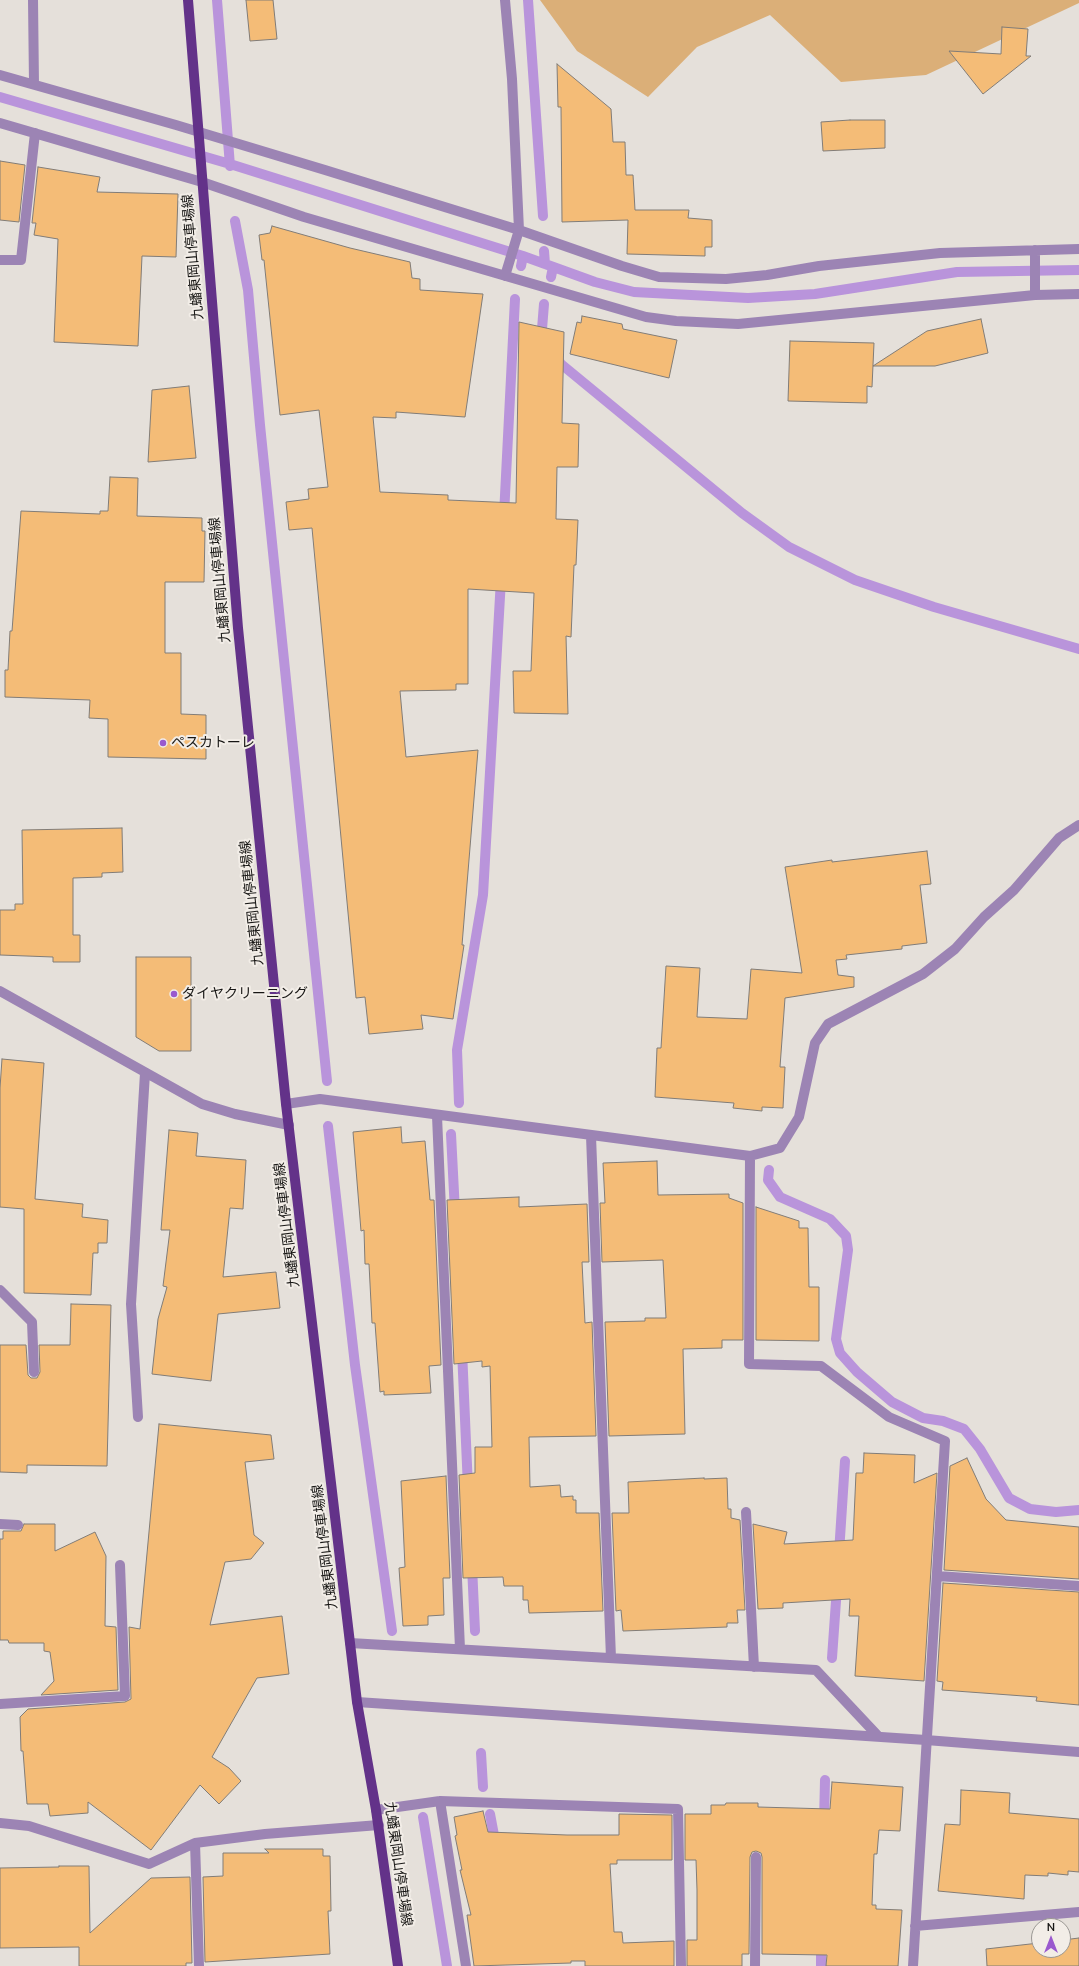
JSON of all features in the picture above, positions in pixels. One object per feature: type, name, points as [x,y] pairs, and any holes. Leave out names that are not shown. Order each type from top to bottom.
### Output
[{"type":"main road","name":"九蟠東岡山停車場線","points":[[188,0],[238,628],[286,1104],[357,1702],[379,1824],[398,1966]]},
{"type":"street","points":[[33,0],[34,84]]},
{"type":"street","points":[[505,0],[512,79],[520,230],[505,276]]},
{"type":"street","points":[[0,74],[199,135],[216,137],[520,230],[622,266],[659,276],[726,279],[767,276],[819,266],[940,253],[1035,254],[1079,249]]},
{"type":"street","points":[[0,124],[202,182],[304,217],[646,317],[676,321],[738,324],[1035,291],[1079,294]]},
{"type":"street","points":[[0,260],[22,260],[35,133]]},
{"type":"street","points":[[1035,254],[1035,291]]},
{"type":"street","points":[[286,1104],[320,1099],[437,1116],[750,1156],[780,1148],[799,1116],[815,1043],[828,1024],[923,974],[950,953],[984,917],[1014,890],[1059,838],[1079,825]]},
{"type":"street","points":[[0,991],[202,1104],[235,1114],[289,1125]]},
{"type":"street","points":[[138,1417],[130,1304],[145,1073]]},
{"type":"street","points":[[437,1116],[460,1649]]},
{"type":"street","points":[[590,1136],[611,1658]]},
{"type":"street","points":[[750,1156],[749,1364],[821,1366],[889,1417],[945,1441],[938,1576],[926,1740],[913,1966]]},
{"type":"street","points":[[0,1290],[32,1322],[34,1372]]},
{"type":"street","points":[[746,1512],[754,1667]]},
{"type":"street","points":[[0,1524],[18,1525]]},
{"type":"street","points":[[0,1704],[125,1696],[120,1565]]},
{"type":"street","points":[[938,1576],[1079,1586]]},
{"type":"street","points":[[350,1643],[816,1670],[878,1736]]},
{"type":"street","points":[[357,1702],[878,1736],[1079,1752]]},
{"type":"street","points":[[440,1801],[466,1966]]},
{"type":"street","points":[[376,1810],[440,1801],[678,1809],[681,1966]]},
{"type":"street","points":[[0,1824],[29,1826],[150,1864],[195,1843],[265,1834],[379,1824]]},
{"type":"street","points":[[195,1843],[199,1966]]},
{"type":"street","points":[[755,1966],[756,1857]]},
{"type":"street","points":[[915,1926],[1079,1912]]},
{"type":"shaded area","points":[[540,0],[1079,0],[1079,3],[926,75],[841,82],[770,15],[697,47],[648,97],[577,51]]},
{"type":"building","points":[[246,0],[273,0],[277,39],[250,41]]},
{"type":"building","points":[[1002,27],[1028,29],[1026,56],[1031,56],[983,94],[949,51],[1001,54]]},
{"type":"building","points":[[557,64],[611,109],[613,142],[625,142],[626,175],[633,175],[635,210],[689,210],[688,218],[712,220],[712,247],[705,247],[705,256],[627,254],[628,220],[562,222],[561,107],[558,107]]},
{"type":"building","points":[[885,120],[885,148],[823,151],[821,122]]},
{"type":"building","points":[[0,161],[25,165],[19,222],[0,220]]},
{"type":"building","points":[[38,167],[100,177],[97,192],[178,194],[176,257],[142,256],[138,346],[54,342],[58,239],[34,235],[36,223],[32,223]]},
{"type":"building","points":[[272,226],[350,248],[410,262],[412,278],[420,279],[420,290],[483,294],[465,417],[396,412],[396,418],[373,417],[380,492],[448,495],[448,500],[516,503],[519,322],[564,332],[562,423],[579,424],[578,467],[557,467],[556,519],[578,520],[576,565],[574,565],[571,637],[566,636],[568,714],[514,713],[513,671],[531,671],[534,593],[468,589],[468,684],[456,684],[456,690],[400,691],[406,757],[478,750],[462,945],[464,945],[453,1019],[421,1015],[423,1029],[369,1034],[365,997],[356,998],[312,528],[289,530],[286,502],[309,499],[308,489],[328,487],[319,410],[280,415],[264,260],[262,260],[259,235],[270,233]]},
{"type":"building","points":[[582,316],[622,324],[623,329],[677,340],[669,378],[570,354],[577,322],[581,323]]},
{"type":"building","points":[[981,319],[988,353],[935,366],[873,366],[927,331]]},
{"type":"building","points":[[790,341],[874,343],[872,387],[867,386],[867,403],[788,401]]},
{"type":"building","points":[[189,386],[196,458],[148,462],[152,390]]},
{"type":"building","points":[[110,477],[138,478],[137,516],[202,518],[202,531],[205,531],[204,582],[165,582],[165,653],[181,653],[181,714],[206,715],[206,759],[108,757],[108,719],[89,718],[90,700],[5,697],[5,670],[8,670],[10,631],[12,631],[21,511],[100,514],[100,511],[108,511]]},
{"type":"building","points":[[122,828],[123,872],[102,873],[102,877],[73,878],[73,935],[80,935],[80,962],[53,962],[53,957],[0,955],[0,910],[15,910],[15,904],[23,904],[22,830]]},
{"type":"building","points":[[927,851],[931,884],[920,885],[927,943],[902,946],[902,949],[846,955],[847,959],[836,960],[838,975],[854,977],[854,987],[785,998],[780,1067],[785,1067],[783,1108],[762,1107],[762,1111],[733,1108],[734,1103],[655,1097],[657,1048],[661,1048],[666,966],[700,968],[697,1017],[747,1019],[751,969],[802,973],[785,867],[832,860],[832,862]]},
{"type":"building","points":[[136,957],[191,957],[191,1051],[159,1051],[136,1037]]},
{"type":"building","points":[[2,1059],[44,1063],[35,1199],[83,1204],[82,1217],[108,1220],[107,1243],[98,1243],[98,1253],[93,1253],[91,1295],[24,1293],[24,1209],[0,1207],[0,1088]]},
{"type":"building","points":[[401,1127],[402,1143],[425,1141],[430,1200],[434,1200],[441,1365],[429,1366],[431,1393],[384,1395],[384,1391],[380,1392],[375,1323],[372,1323],[369,1264],[365,1264],[364,1230],[361,1231],[353,1132]]},
{"type":"building","points":[[169,1130],[198,1133],[196,1156],[246,1160],[243,1209],[230,1208],[223,1277],[276,1272],[280,1308],[218,1314],[211,1381],[152,1374],[158,1319],[167,1287],[163,1286],[170,1230],[161,1230]]},
{"type":"building","points":[[657,1161],[658,1195],[729,1194],[729,1198],[743,1203],[743,1340],[722,1340],[722,1348],[683,1349],[685,1434],[609,1436],[605,1322],[645,1321],[645,1318],[666,1318],[663,1260],[602,1262],[600,1203],[605,1203],[603,1163]]},
{"type":"building","points":[[519,1197],[519,1207],[587,1204],[589,1262],[582,1262],[585,1323],[592,1322],[596,1436],[529,1437],[530,1487],[560,1485],[561,1497],[573,1496],[573,1500],[576,1500],[576,1513],[599,1513],[603,1611],[529,1613],[528,1600],[523,1600],[523,1586],[504,1586],[503,1577],[463,1578],[459,1475],[475,1473],[475,1447],[492,1447],[490,1366],[482,1367],[482,1361],[454,1364],[447,1200]]},
{"type":"building","points":[[756,1207],[799,1221],[799,1228],[808,1228],[809,1287],[819,1287],[819,1341],[756,1340]]},
{"type":"building","points":[[71,1304],[111,1305],[107,1466],[27,1465],[27,1473],[0,1472],[0,1345],[26,1345],[28,1375],[31,1378],[37,1378],[40,1372],[39,1345],[70,1345]]},
{"type":"building","points":[[159,1424],[271,1435],[274,1459],[245,1462],[254,1535],[264,1543],[251,1559],[225,1562],[210,1625],[282,1616],[289,1674],[257,1678],[212,1757],[229,1768],[241,1781],[219,1804],[200,1785],[151,1850],[88,1802],[88,1813],[50,1816],[48,1804],[27,1804],[23,1751],[21,1751],[20,1717],[28,1709],[125,1702],[131,1699],[129,1627],[140,1629]]},
{"type":"building","points":[[864,1453],[915,1455],[914,1483],[937,1473],[924,1681],[855,1676],[859,1616],[849,1616],[850,1599],[783,1603],[783,1608],[758,1609],[753,1524],[787,1532],[784,1544],[853,1540],[856,1473],[863,1473]]},
{"type":"building","points":[[967,1458],[986,1499],[1006,1520],[1079,1527],[1079,1579],[944,1570],[950,1466]]},
{"type":"building","points":[[446,1476],[450,1578],[443,1578],[444,1615],[428,1616],[428,1625],[403,1626],[399,1568],[405,1567],[401,1481]]},
{"type":"building","points":[[727,1478],[728,1509],[731,1509],[731,1518],[740,1520],[745,1610],[737,1610],[738,1623],[727,1623],[727,1627],[623,1631],[621,1610],[616,1611],[612,1513],[629,1513],[628,1482]]},
{"type":"building","points":[[24,1524],[55,1524],[55,1551],[95,1532],[106,1556],[105,1626],[116,1627],[118,1690],[41,1695],[54,1681],[50,1652],[44,1651],[44,1643],[9,1643],[8,1640],[0,1640],[0,1539],[3,1539],[3,1531],[21,1531]]},
{"type":"building","points":[[943,1583],[1079,1592],[1079,1705],[1036,1701],[1037,1697],[942,1690],[943,1682],[937,1681]]},
{"type":"building","points":[[832,1782],[903,1787],[900,1831],[879,1830],[877,1854],[874,1854],[872,1905],[876,1905],[876,1909],[902,1910],[898,1966],[826,1966],[827,1955],[762,1954],[762,1857],[761,1853],[756,1851],[752,1852],[750,1857],[749,1954],[742,1954],[742,1966],[687,1966],[687,1940],[697,1940],[697,1890],[696,1860],[685,1860],[685,1814],[711,1814],[711,1805],[725,1805],[726,1803],[758,1803],[758,1807],[830,1809]]},
{"type":"building","points":[[961,1790],[1010,1793],[1009,1813],[1079,1819],[1079,1872],[1068,1871],[1068,1875],[1048,1873],[1048,1876],[1025,1875],[1024,1899],[938,1891],[945,1824],[960,1825]]},
{"type":"building","points":[[483,1811],[488,1832],[567,1835],[619,1835],[619,1814],[672,1815],[672,1860],[617,1860],[617,1864],[610,1864],[614,1932],[622,1932],[623,1943],[674,1941],[674,1966],[585,1966],[585,1961],[571,1961],[571,1963],[474,1966],[467,1915],[471,1915],[460,1870],[462,1870],[455,1836],[457,1835],[454,1817]]},
{"type":"building","points":[[265,1849],[323,1849],[323,1856],[330,1856],[331,1911],[328,1911],[330,1954],[205,1962],[203,1877],[223,1876],[223,1853],[269,1853]]},
{"type":"building","points":[[89,1866],[90,1933],[151,1878],[190,1877],[192,1963],[186,1963],[186,1966],[79,1966],[79,1947],[0,1948],[0,1868]]},
{"type":"building","points":[[1079,1938],[1079,1966],[987,1966],[986,1949],[1031,1944],[1031,1958],[1071,1958],[1071,1939]]},
{"type":"waterway","points":[[217,0],[230,166]]},
{"type":"waterway","points":[[528,0],[543,216]]},
{"type":"waterway","points":[[0,97],[230,164],[523,256],[595,282],[634,292],[748,298],[815,294],[957,272],[1079,270]]},
{"type":"waterway","points":[[235,221],[248,290],[260,425],[327,1081]]},
{"type":"waterway","points":[[544,251],[545,264]]},
{"type":"waterway","points":[[521,266],[523,256]]},
{"type":"waterway","points":[[551,277],[553,267]]},
{"type":"waterway","points":[[504,515],[515,299]]},
{"type":"waterway","points":[[544,304],[542,329],[546,340]]},
{"type":"waterway","points":[[555,355],[561,364],[742,513],[789,547],[855,580],[934,607],[1079,649]]},
{"type":"waterway","points":[[459,1103],[457,1050],[483,895],[501,579]]},
{"type":"waterway","points":[[328,1126],[355,1365],[392,1631]]},
{"type":"waterway","points":[[451,1134],[455,1212]]},
{"type":"waterway","points":[[769,1170],[768,1180],[780,1197],[830,1219],[846,1236],[848,1250],[836,1339],[840,1353],[857,1372],[892,1402],[923,1418],[943,1421],[964,1429],[980,1449],[1009,1498],[1030,1509],[1056,1512],[1079,1510]]},
{"type":"waterway","points":[[462,1350],[468,1488]]},
{"type":"waterway","points":[[839,1553],[845,1461]]},
{"type":"waterway","points":[[472,1566],[475,1631]]},
{"type":"waterway","points":[[832,1658],[837,1587]]},
{"type":"waterway","points":[[481,1753],[483,1787]]},
{"type":"waterway","points":[[824,1822],[825,1780]]},
{"type":"waterway","points":[[490,1814],[496,1846]]},
{"type":"waterway","points":[[423,1817],[447,1966]]},
{"type":"waterway","points":[[821,1942],[821,1966]]},
{"type":"place","name":"ペスカトーレ","points":[[163,743]]},
{"type":"place","name":"ダイヤクリーニング","points":[[174,994]]}]
